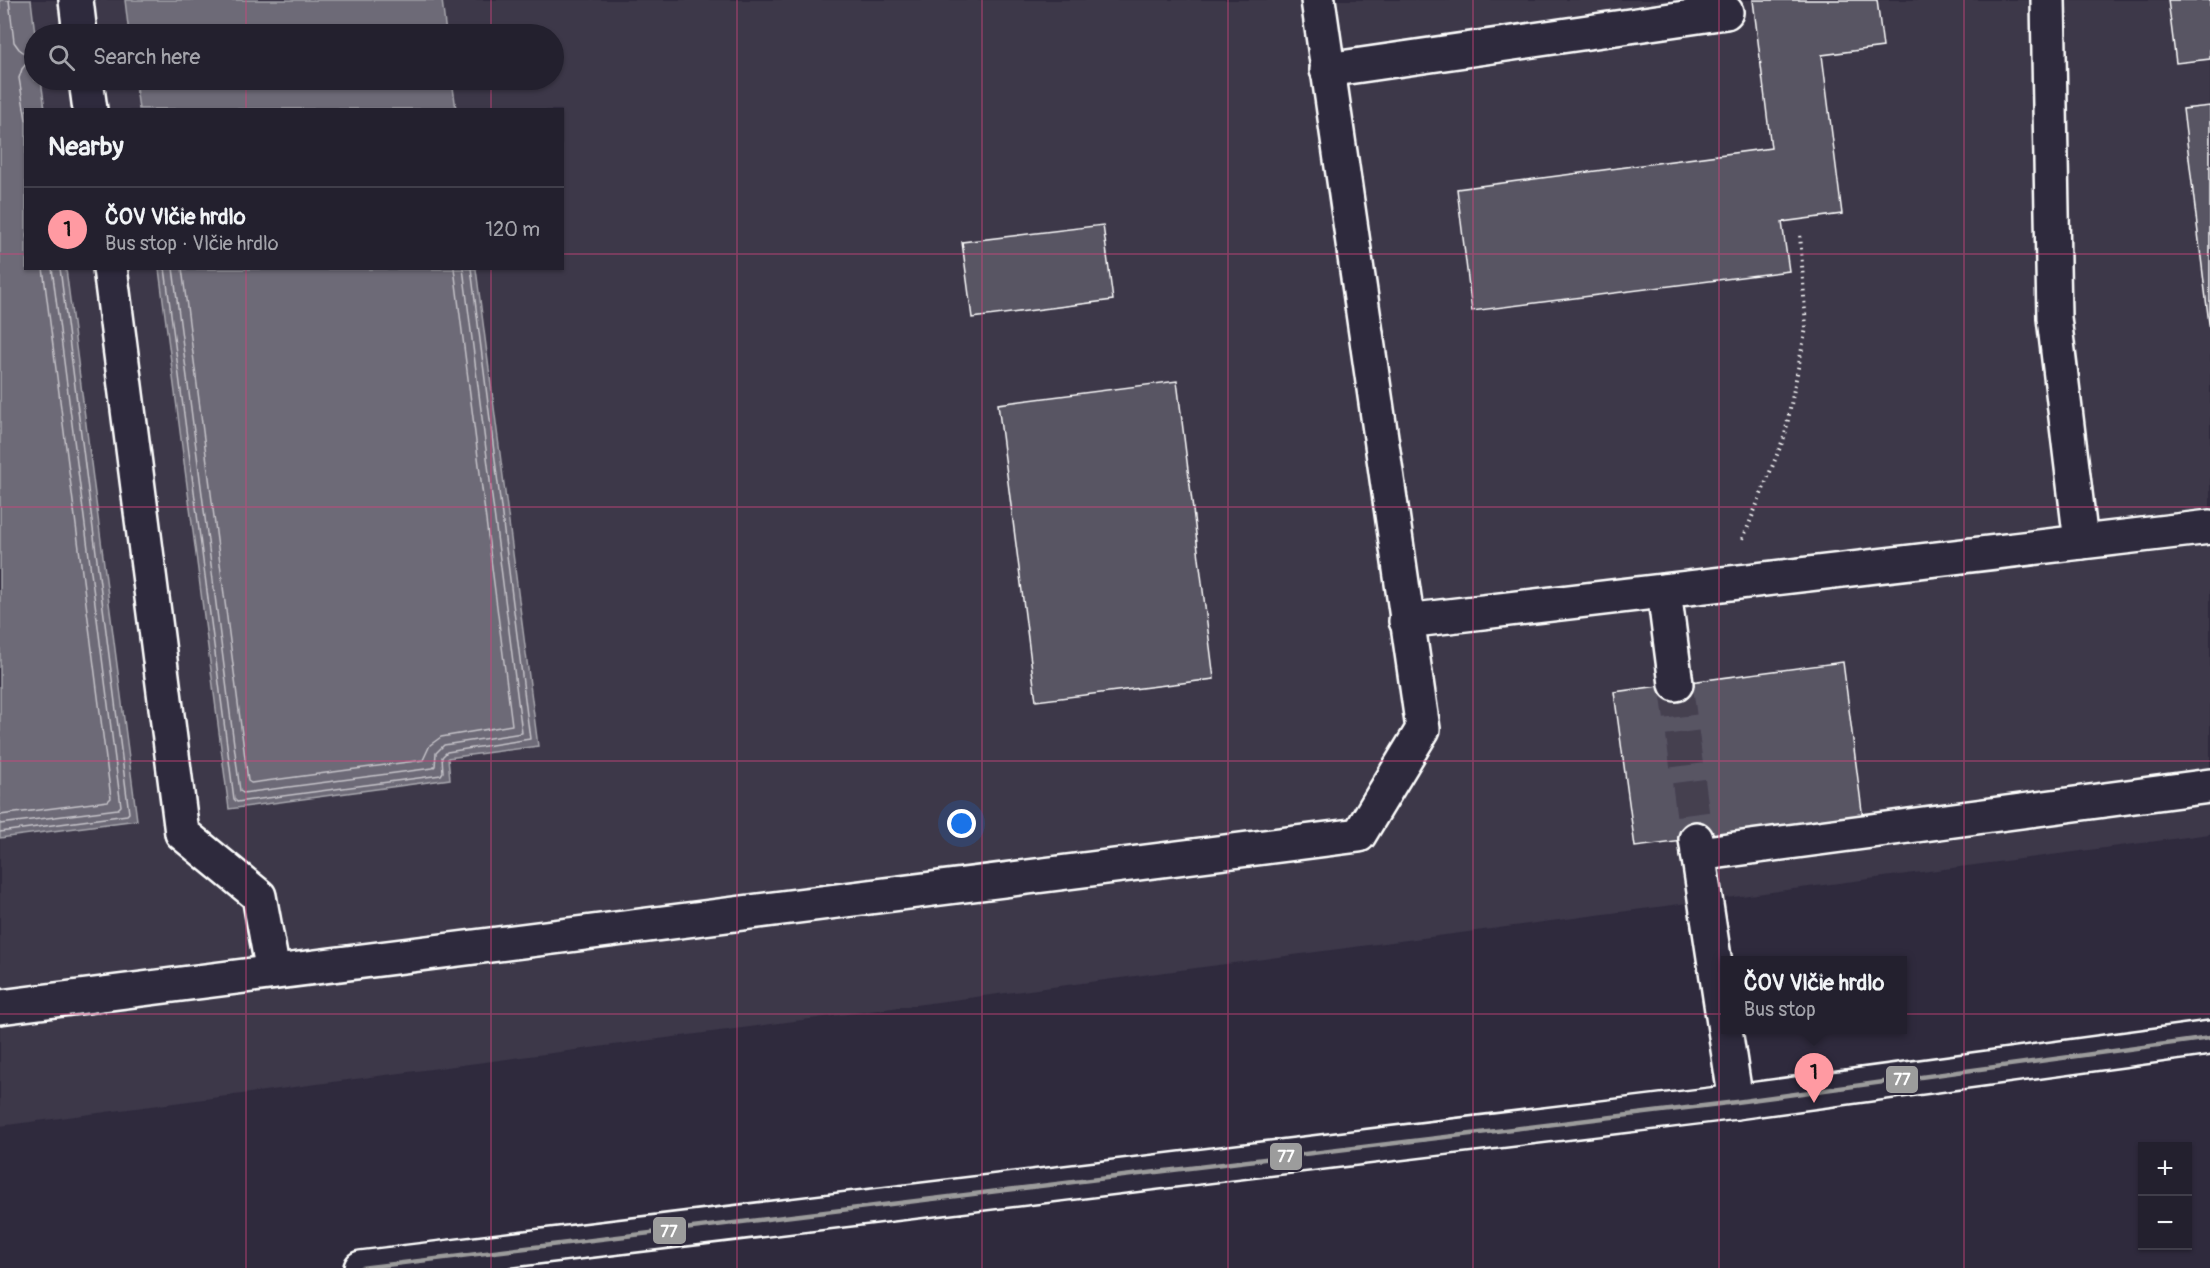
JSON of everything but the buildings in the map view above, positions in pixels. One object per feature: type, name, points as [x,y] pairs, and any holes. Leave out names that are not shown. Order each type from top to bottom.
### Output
[{"type":"street","points":[[76,0],[79,24]]},
{"type":"street","points":[[0,1007],[1359,835],[1423,729],[1318,0]]},
{"type":"street","points":[[2048,0],[2054,318],[2081,542]]},
{"type":"street","points":[[1327,70],[1726,12]]},
{"type":"street","points":[[87,90],[90,108]]},
{"type":"street","points":[[110,270],[182,833],[259,896],[273,972]]},
{"type":"street","points":[[1406,621],[2210,527]]},
{"type":"street","points":[[1664,591],[1676,684]]},
{"type":"street","points":[[1721,1004],[1697,847],[2210,786]]},
{"type":"street","points":[[1726,1034],[1736,1102]]},
{"type":"street","points":[[361,1268],[1736,1102],[2210,1038]]},
{"type":"path","points":[[1725,584],[1785,435],[1806,328],[1800,233]]},
{"type":"shaded area","points":[[0,0],[2210,0],[2210,834],[0,1126]]},
{"type":"water","points":[[0,0],[31,0],[34,24],[24,24],[24,90],[42,90],[45,108],[24,108],[24,270],[66,270],[137,820],[0,838]]},
{"type":"water","points":[[125,0],[442,0],[445,24],[128,24]]},
{"type":"water","points":[[136,90],[453,90],[456,108],[139,108]]},
{"type":"water","points":[[159,270],[476,270],[538,746],[448,758],[450,779],[229,809]]},
{"type":"tunnel","points":[[1676,684],[1696,839]]},
{"type":"transit line","name":"77","points":[[361,1268],[1736,1102],[2210,1038]]},
{"type":"place","name":"ČOV Vlčie hrdlo","points":[[1814,1103]]}]
